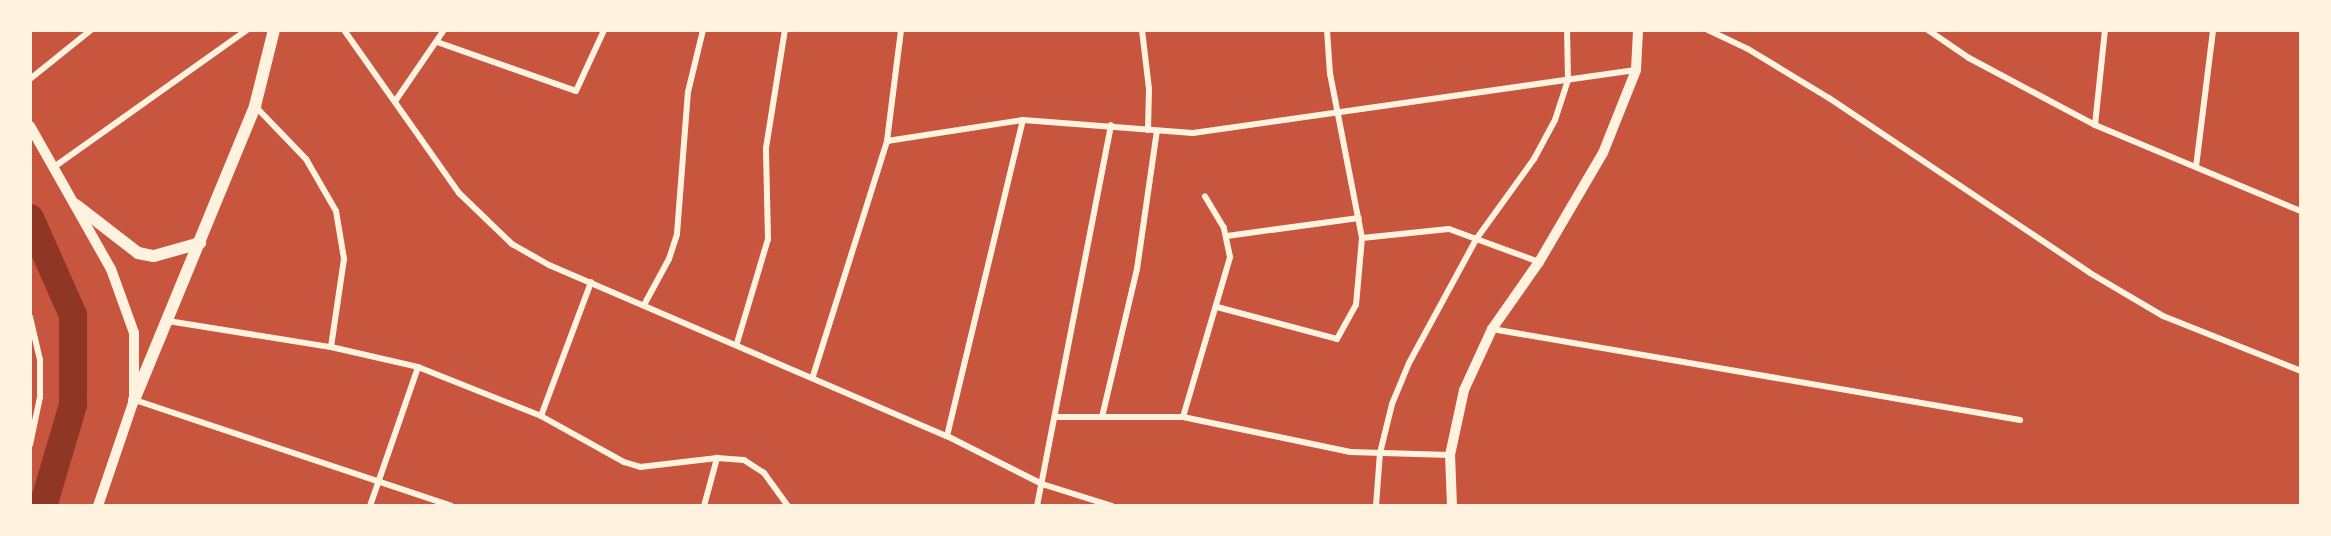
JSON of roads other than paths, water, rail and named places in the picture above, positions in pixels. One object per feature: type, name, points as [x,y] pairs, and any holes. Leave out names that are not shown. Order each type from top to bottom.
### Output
[{"type":"main road","points":[[134,400],[255,106],[274,30]]},
{"type":"main road","points":[[76,205],[138,253],[154,256],[200,243]]},
{"type":"street","points":[[30,79],[91,30]]},
{"type":"street","points":[[54,167],[247,30]]},
{"type":"street","points":[[344,30],[396,100],[459,193],[484,221],[521,249],[644,305],[813,375],[947,436],[1041,484],[1112,506]]},
{"type":"street","points":[[396,100],[444,30]]},
{"type":"street","points":[[437,42],[576,91],[604,30]]},
{"type":"street","points":[[644,305],[669,259],[677,234],[688,92],[703,30]]},
{"type":"street","points":[[737,343],[768,239],[766,148],[785,30]]},
{"type":"street","points":[[813,375],[887,141],[900,30]]},
{"type":"street","points":[[1142,30],[1149,89],[1148,130]]},
{"type":"street","points":[[1217,308],[1340,339],[1356,305],[1362,238],[1337,113],[1328,30]]},
{"type":"street","points":[[1376,506],[1380,453],[1392,405],[1409,363],[1478,238],[1534,159],[1555,120],[1568,80],[1567,30]]},
{"type":"street","points":[[1452,506],[1450,455],[1464,390],[1492,330],[1539,262],[1603,153],[1636,70],[1638,30]]},
{"type":"street","points":[[1708,30],[1748,49],[1829,98],[2090,273],[2163,316],[2301,371]]},
{"type":"street","points":[[1928,30],[1969,58],[2095,125],[2301,211]]},
{"type":"street","points":[[2095,125],[2105,30]]},
{"type":"street","points":[[2196,167],[2212,30]]},
{"type":"street","points":[[887,141],[1023,120],[1193,133],[1636,70]]},
{"type":"street","points":[[255,106],[306,159],[336,211],[344,259],[331,347]]},
{"type":"street","points":[[947,436],[1023,120]]},
{"type":"street","points":[[1037,506],[1111,125]]},
{"type":"street","points":[[30,126],[76,205],[129,311],[136,355],[134,400],[98,506]]},
{"type":"street","points":[[1102,417],[1137,269],[1157,131]]},
{"type":"street","points":[[1183,417],[1229,267],[1227,236],[1205,196]]},
{"type":"street","points":[[1227,236],[1359,218]]},
{"type":"street","points":[[1362,238],[1434,228],[1478,238],[1539,262]]},
{"type":"street","points":[[541,416],[591,282]]},
{"type":"street","points":[[30,318],[40,379],[30,445]]},
{"type":"street","points":[[168,321],[331,347],[418,367],[541,416],[624,462],[640,467],[717,458],[744,460],[764,473],[788,506]]},
{"type":"street","points":[[1492,330],[2020,420]]},
{"type":"street","points":[[370,506],[418,367]]},
{"type":"street","points":[[134,400],[451,506]]},
{"type":"street","points":[[1055,417],[1183,417],[1320,447],[1380,453],[1450,455]]},
{"type":"street","points":[[704,506],[717,458]]},
{"type":"waterway","points":[[30,218],[73,315],[73,405],[43,506]]}]
